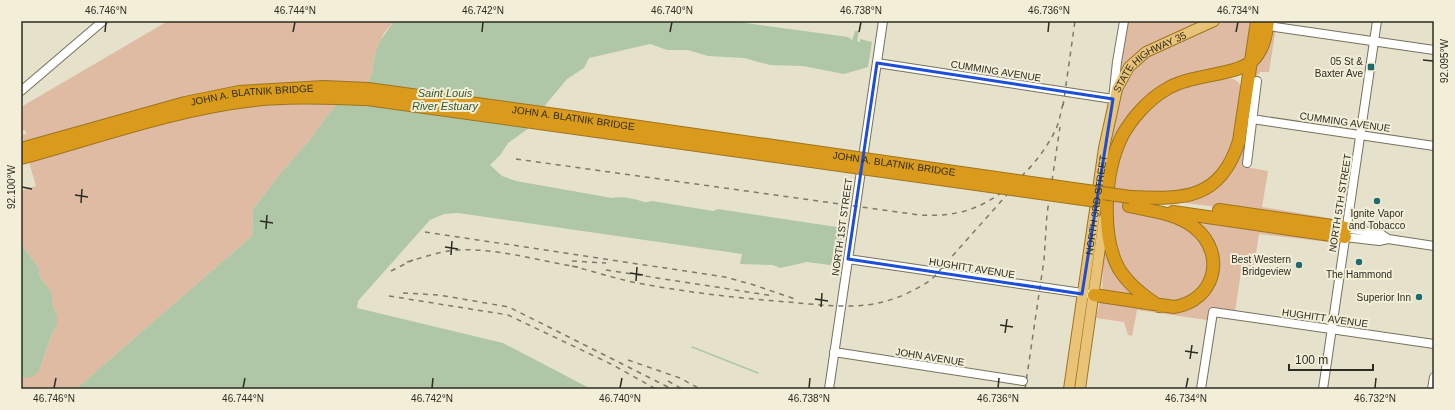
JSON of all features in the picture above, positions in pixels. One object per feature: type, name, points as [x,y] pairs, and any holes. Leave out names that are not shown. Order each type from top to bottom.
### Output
[{"type":"highway","points":[[1129,202],[1176,198],[1199,192],[1214,182],[1226,169],[1233,158],[1240,136],[1257,21]]},
{"type":"highway","points":[[1163,90],[1177,83],[1232,70],[1251,62],[1262,47],[1272,24]]},
{"type":"highway","points":[[1163,90],[1220,76],[1230,75],[1237,77],[1243,82],[1244,89],[1240,136]]},
{"type":"highway","name":"JOHN A. BLATNIK BRIDGE","points":[[21,149],[185,103],[239,92],[324,87],[368,89],[540,112],[1129,202]]},
{"type":"highway","name":"NORTH 3RD STREET","points":[[1106,204],[1121,138],[1131,123],[1148,103],[1163,90]]},
{"type":"highway","name":"JOHN A. BLATNIK BRIDGE","points":[[21,158],[169,116],[216,106],[285,97],[367,99],[1129,202]]},
{"type":"highway","points":[[1129,202],[1346,232]]},
{"type":"highway","points":[[1088,294],[1159,306],[1182,306],[1202,295],[1211,279],[1213,261],[1211,251],[1202,235],[1187,222],[1129,202]]},
{"type":"highway","points":[[1106,204],[1109,239],[1120,269],[1134,287],[1159,306]]},
{"type":"main road","name":"STATE HIGHWAY 35","points":[[1113,99],[1125,74],[1140,56],[1163,43],[1214,21]]},
{"type":"main road","name":"NORTH 3RD STREET","points":[[1080,389],[1088,294],[1113,99]]},
{"type":"main road","name":"NORTH 3RD STREET","points":[[1067,388],[1106,204]]},
{"type":"street","points":[[21,91],[103,21]]},
{"type":"street","name":"NORTH 1ST STREET","points":[[829,389],[883,21]]},
{"type":"street","name":"NORTH 3RD STREET","points":[[1113,99],[1117,62],[1124,21]]},
{"type":"street","name":"NORTH 5TH STREET","points":[[1323,389],[1377,21]]},
{"type":"street","points":[[1272,24],[1374,42],[1434,50]]},
{"type":"street","name":"CUMMING AVENUE","points":[[877,63],[1113,99]]},
{"type":"street","points":[[1247,163],[1257,81]]},
{"type":"street","name":"CUMMING AVENUE","points":[[1252,119],[1434,146]]},
{"type":"street","points":[[1346,232],[1381,234],[1388,239],[1434,246]]},
{"type":"street","name":"HUGHITT AVENUE","points":[[848,259],[1088,294]]},
{"type":"street","name":"HUGHITT AVENUE","points":[[1201,389],[1213,312],[1434,344]]},
{"type":"street","name":"JOHN AVENUE","points":[[834,352],[1023,381]]},
{"type":"street","points":[[1432,389],[1434,377]]},
{"type":"street","points":[[1067,388],[1073,389]]},
{"type":"highlighted area","points":[[877,63],[1113,99],[1082,294],[848,259]]},
{"type":"shaded area","points":[[168,21],[394,21],[384,33],[376,50],[369,81],[339,102],[253,209],[252,236],[76,389],[21,389],[21,378],[39,371],[51,336],[57,325],[57,316],[50,292],[40,277],[39,268],[21,244],[21,191],[36,186],[21,135],[26,134],[25,130],[21,131],[21,107]]},
{"type":"shaded area","points":[[1128,21],[1205,21],[1158,41],[1117,78]]},
{"type":"shaded area","points":[[1224,21],[1252,21],[1246,60],[1154,92],[1103,178],[1114,113],[1125,83],[1134,70],[1145,57]]},
{"type":"shaded area","points":[[1271,21],[1274,21],[1276,27],[1269,72],[1260,72],[1255,78],[1246,167],[1268,171],[1262,207],[1341,220],[1340,222],[1169,201],[1225,176],[1252,64]]},
{"type":"shaded area","points":[[1228,78],[1234,79],[1238,82],[1242,91],[1235,139],[1226,163],[1206,185],[1159,195],[1128,211],[1183,224],[1205,245],[1209,273],[1192,298],[1166,303],[1143,291],[1119,263],[1110,217],[1120,156],[1133,128],[1147,110],[1157,101],[1183,87]]},
{"type":"shaded area","points":[[1189,219],[1333,241],[1337,243],[1259,234],[1254,267],[1242,265],[1235,312],[1209,309],[1207,320],[1137,310],[1132,336],[1128,335],[1124,322],[1096,318],[1100,301],[1179,309],[1217,271]]},
{"type":"shaded area","points":[[1107,239],[1144,298],[1104,292],[1102,290],[1104,247]]},
{"type":"water","name":"Saint Louis River Estuary","points":[[394,21],[730,21],[848,37],[852,40],[855,31],[859,31],[857,41],[860,42],[860,39],[872,42],[868,67],[844,74],[803,66],[770,65],[744,58],[708,56],[688,50],[667,50],[650,44],[589,58],[584,68],[567,79],[538,114],[529,128],[508,143],[501,154],[490,165],[502,176],[516,181],[612,198],[620,197],[636,199],[644,202],[652,201],[713,211],[718,209],[843,228],[838,266],[807,262],[780,268],[773,265],[740,264],[742,254],[458,213],[444,214],[430,220],[358,301],[357,308],[503,343],[591,389],[76,389],[252,236],[253,209],[339,102],[369,81],[376,50],[380,41]]},
{"type":"water","points":[[21,244],[39,268],[40,277],[51,292],[53,306],[57,316],[57,325],[51,336],[39,371],[32,377],[21,378]]},
{"type":"waterway","points":[[692,347],[758,373]]},
{"type":"railway","points":[[1063,106],[1075,21]]},
{"type":"railway","points":[[516,159],[919,215],[948,214],[965,211],[979,206],[1006,190],[1018,179],[1040,155],[1049,142],[1056,129],[1064,100]]},
{"type":"railway","points":[[1025,389],[1044,260],[1047,214],[1060,127]]},
{"type":"railway","points":[[572,266],[634,282],[715,295],[826,305],[856,306],[874,304],[910,292],[933,278],[1011,190]]},
{"type":"railway","points":[[425,232],[725,277],[795,299]]},
{"type":"railway","points":[[407,262],[433,254],[459,250],[474,250],[504,253],[578,267]]},
{"type":"railway","points":[[391,271],[413,260]]},
{"type":"railway","points":[[572,261],[606,263]]},
{"type":"railway","points":[[606,270],[774,296]]},
{"type":"railway","points":[[403,293],[439,295],[509,307],[672,389]]},
{"type":"railway","points":[[389,296],[508,315],[613,365],[656,389]]},
{"type":"railway","points":[[628,360],[680,378],[700,389]]},
{"type":"railway","points":[[668,381],[682,389]]},
{"type":"place","name":"05 St & Baxter Ave","points":[[1371,67]]},
{"type":"place","name":"Ignite Vapor and Tobacco","points":[[1377,201]]},
{"type":"place","name":"The Hammond","points":[[1359,262]]},
{"type":"place","name":"Best Western Bridgeview","points":[[1299,265]]},
{"type":"place","name":"Superior Inn","points":[[1419,297]]}]
